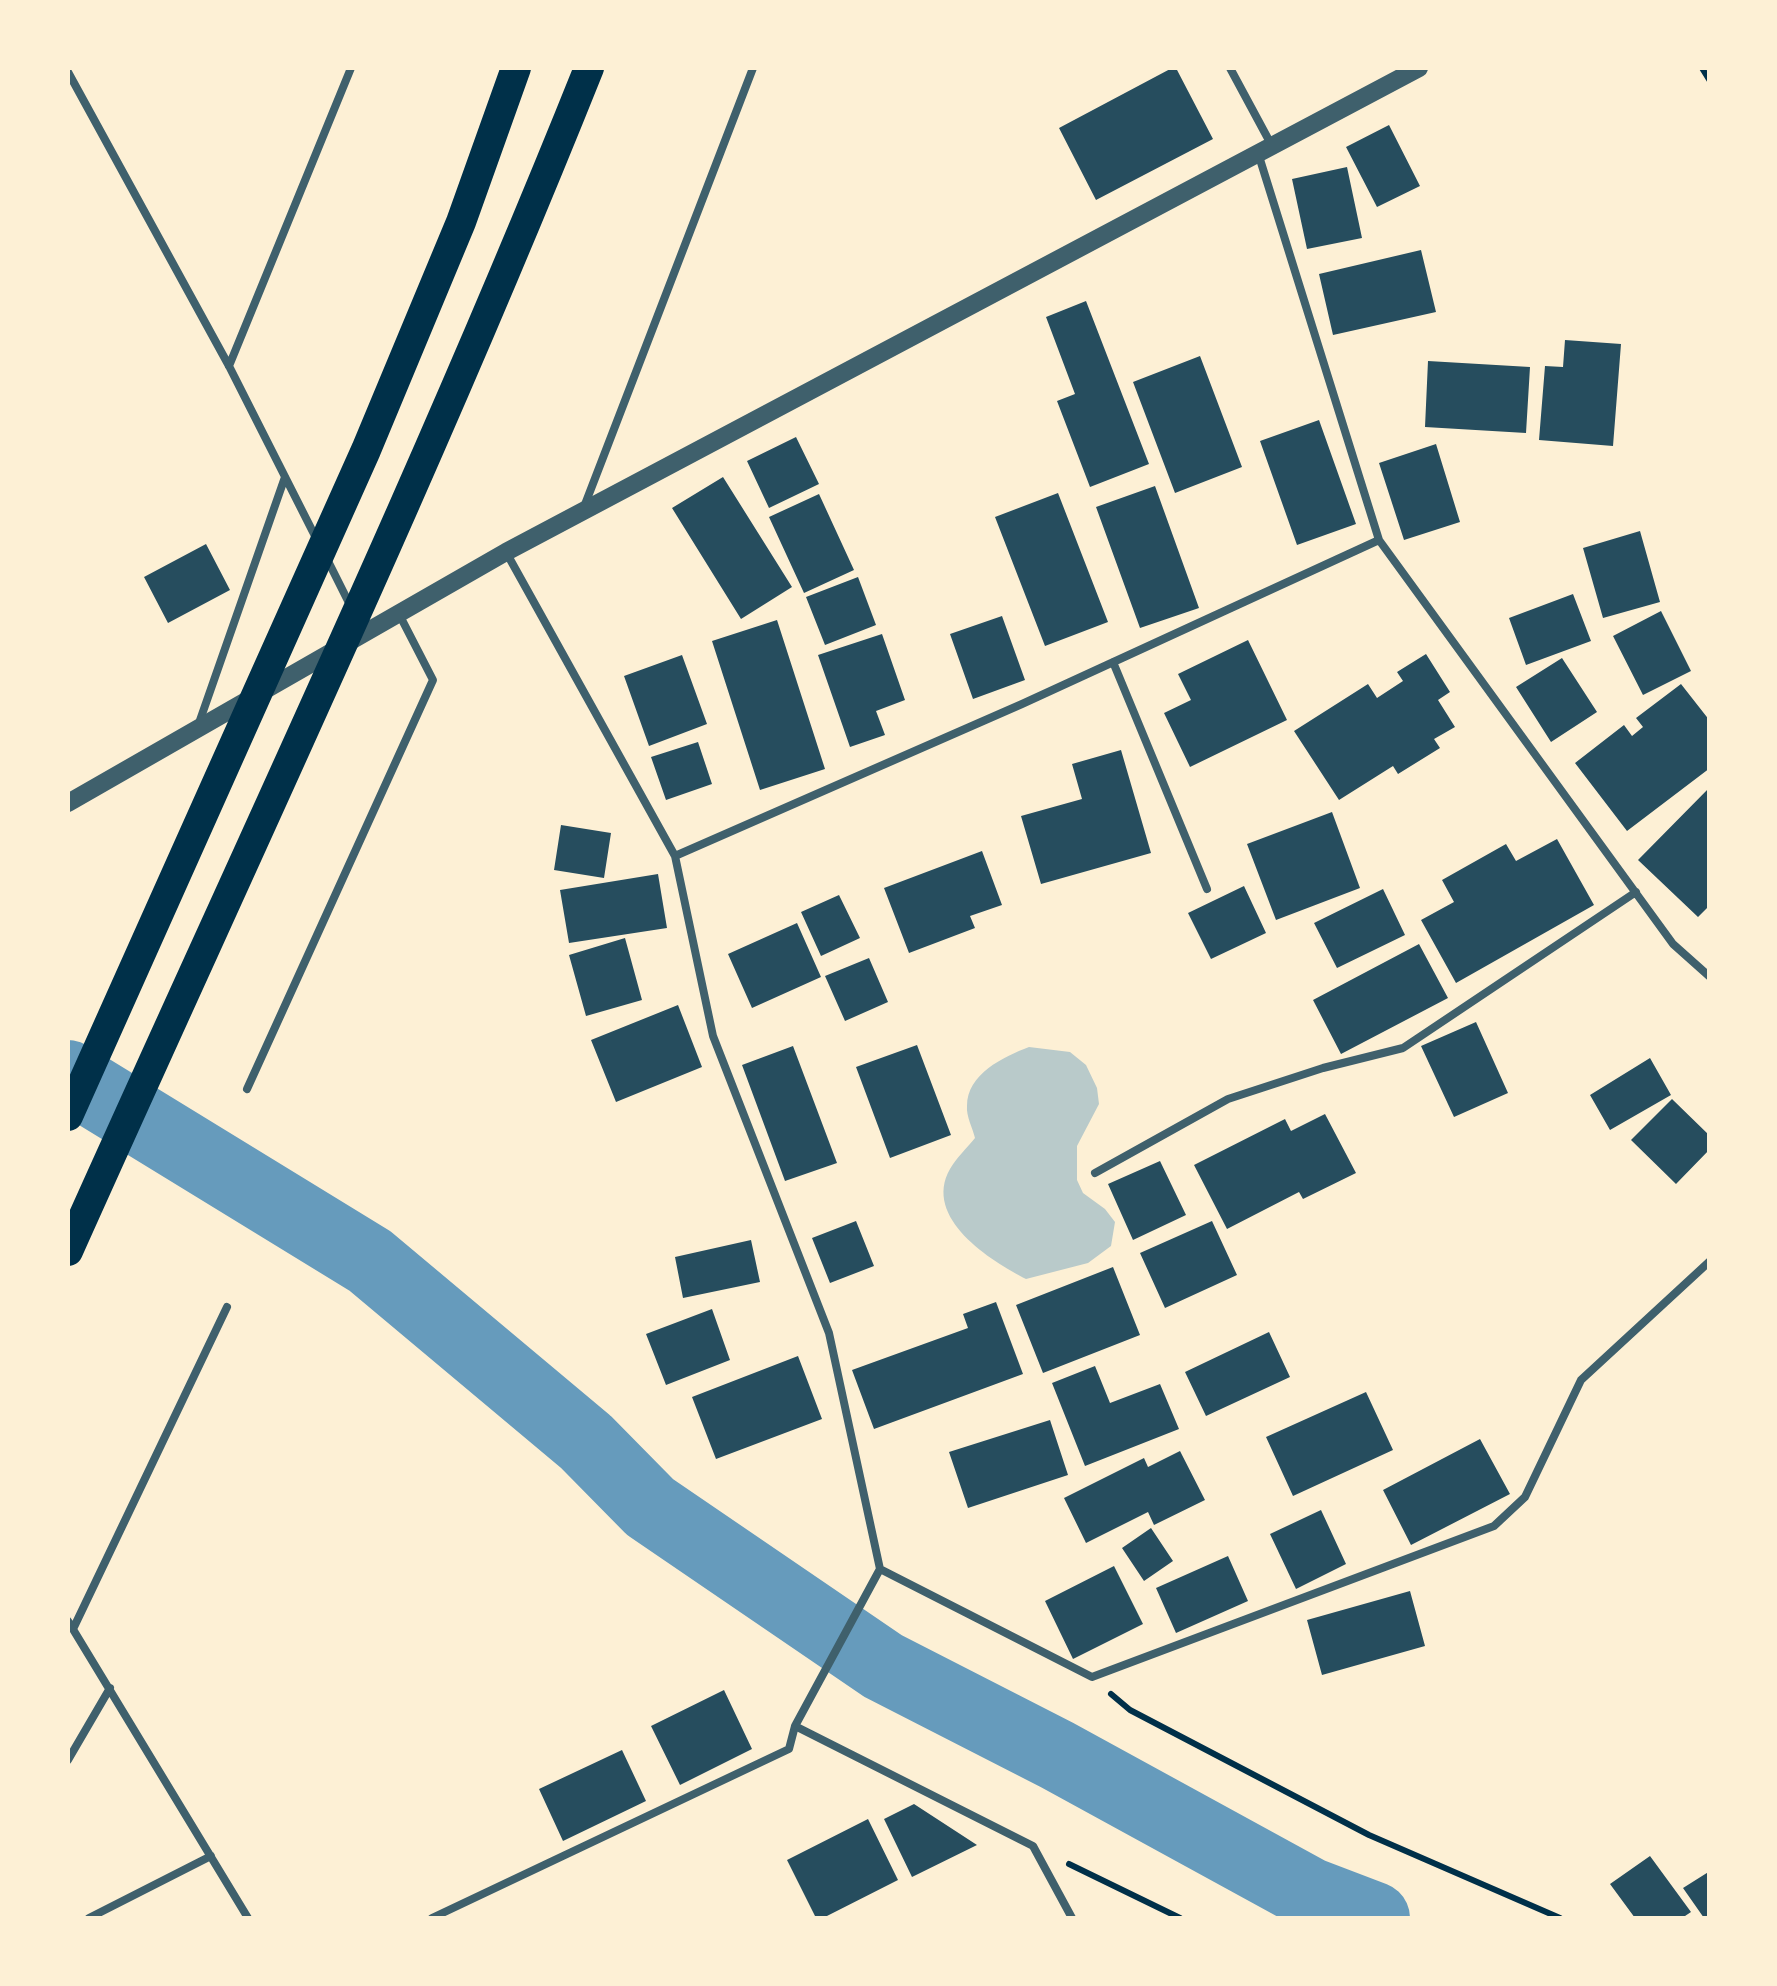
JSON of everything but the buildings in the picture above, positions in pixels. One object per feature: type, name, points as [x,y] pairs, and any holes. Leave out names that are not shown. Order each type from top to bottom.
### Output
[{"type":"highway","points":[[68,1116],[366,450],[461,222],[516,68]]},
{"type":"highway","points":[[68,1251],[418,471],[524,230],[589,68]]},
{"type":"street","points":[[70,797],[583,510],[1419,68]]},
{"type":"lane","points":[[229,366],[351,68]]},
{"type":"lane","points":[[583,510],[754,68]]},
{"type":"lane","points":[[1230,68],[1265,150],[1379,540],[1674,944],[1710,977]]},
{"type":"lane","points":[[68,72],[229,366],[364,632]]},
{"type":"lane","points":[[197,729],[285,476]]},
{"type":"lane","points":[[675,856],[1379,540]]},
{"type":"lane","points":[[432,1918],[789,1749],[796,1726],[880,1569],[830,1333],[714,1036],[675,856],[506,552]]},
{"type":"lane","points":[[248,1089],[433,680],[399,614]]},
{"type":"lane","points":[[1113,662],[1207,889]]},
{"type":"lane","points":[[1095,1173],[1228,1100],[1323,1068],[1403,1048],[1636,892]]},
{"type":"lane","points":[[880,1569],[1092,1677],[1494,1526],[1525,1497],[1582,1380],[1710,1260]]},
{"type":"lane","points":[[226,1307],[70,1624],[248,1918]]},
{"type":"lane","points":[[68,1760],[110,1688]]},
{"type":"lane","points":[[796,1726],[1033,1846],[1072,1918]]},
{"type":"lane","points":[[90,1918],[211,1856]]},
{"type":"path","points":[[1702,68],[1710,82]]},
{"type":"path","points":[[1092,1677],[1130,1710],[1282,1790],[1370,1834],[1560,1918]]},
{"type":"path","points":[[1033,1846],[1180,1918]]},
{"type":"shaded area","points":[[1029,1047],[1070,1052],[1086,1065],[1097,1088],[1099,1104],[1077,1146],[1077,1180],[1083,1193],[1115,1222],[1111,1246],[1088,1263],[1026,1279],[964,1236],[945,1204],[944,1187],[952,1165],[975,1138],[967,1110],[973,1085],[988,1068]]},
{"type":"waterway","points":[[68,1076],[370,1261],[586,1442],[650,1507],[883,1666],[1057,1755],[1311,1894],[1374,1918]]}]
